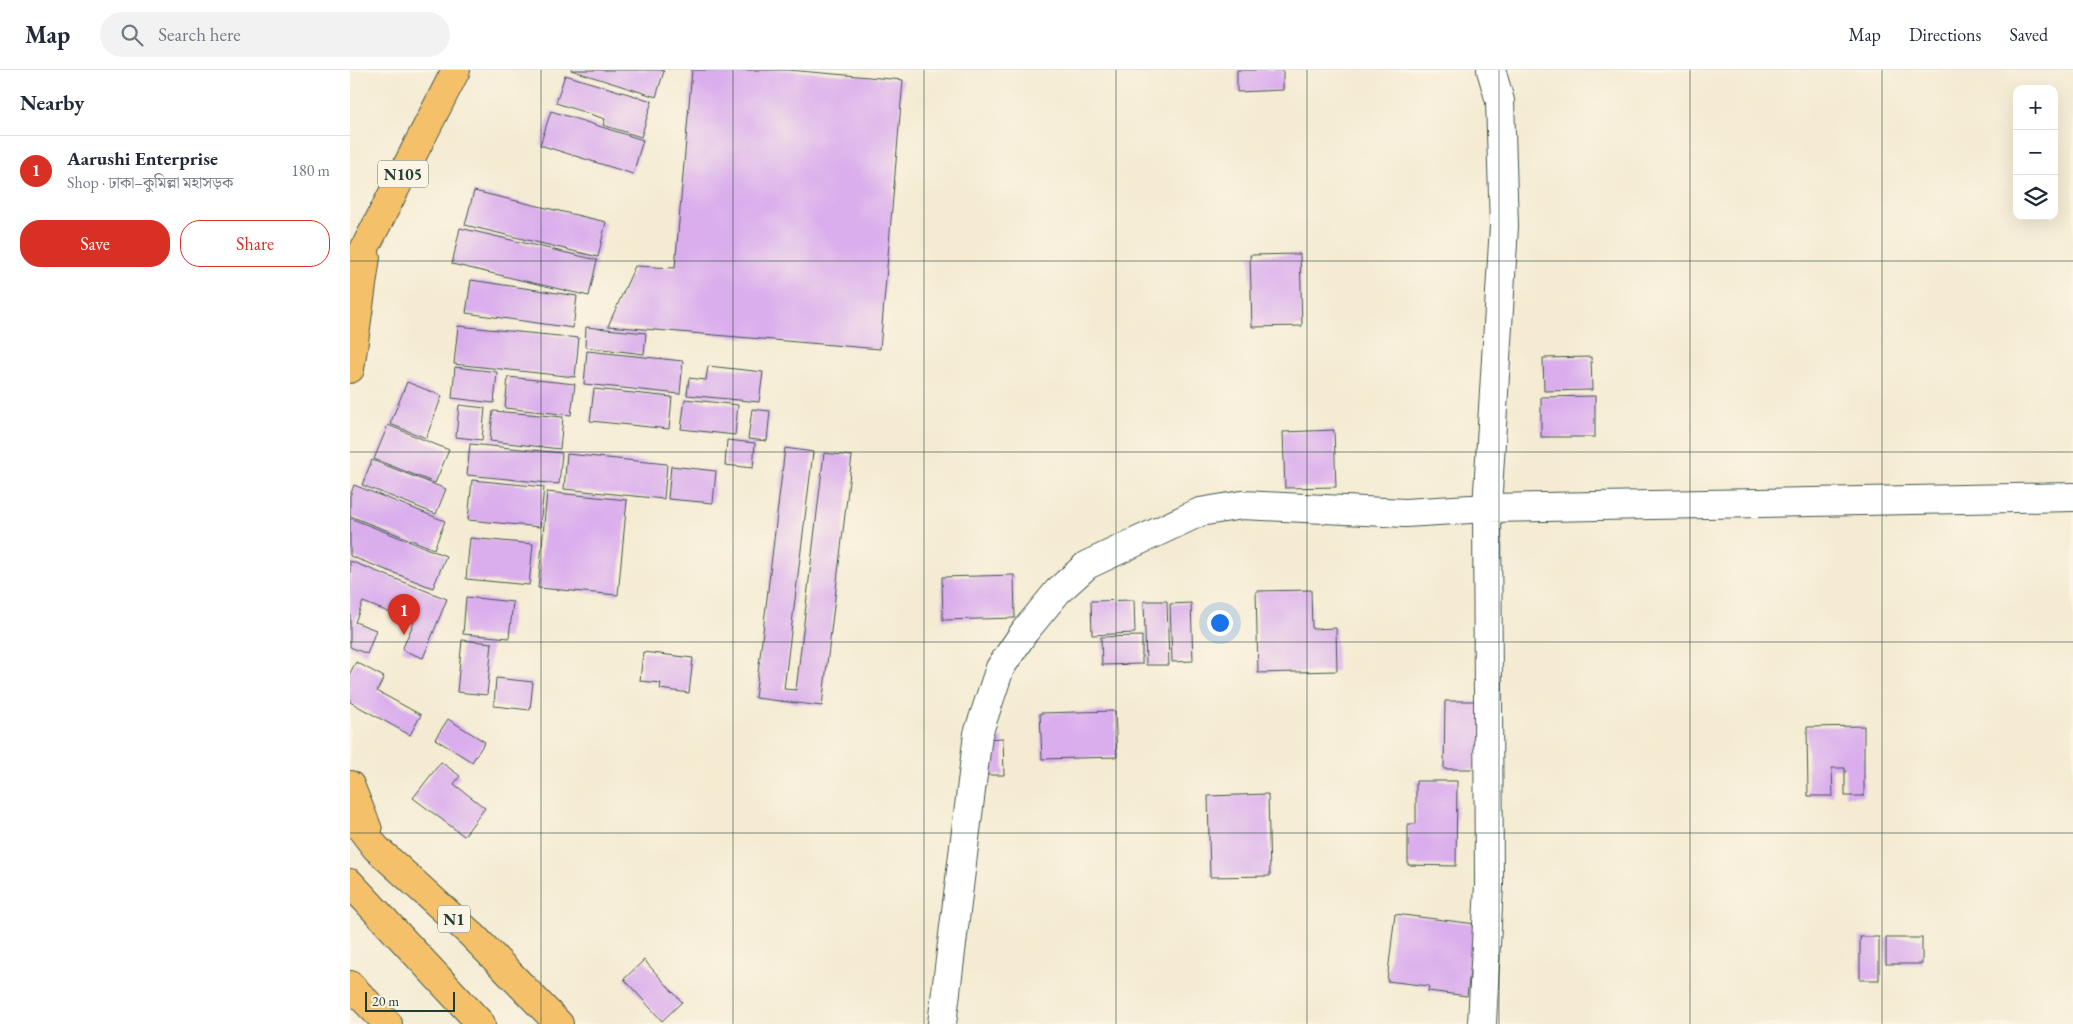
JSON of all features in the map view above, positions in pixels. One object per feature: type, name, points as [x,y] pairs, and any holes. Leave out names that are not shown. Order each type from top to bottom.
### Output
[{"type":"highway","name":"N105","points":[[350,277],[456,70]]},
{"type":"highway","points":[[350,369],[368,244]]},
{"type":"highway","points":[[350,786],[376,848]]},
{"type":"highway","name":"N1","points":[[350,814],[376,848],[472,935],[559,1024]]},
{"type":"highway","points":[[350,883],[481,1024]]},
{"type":"highway","points":[[350,985],[388,1024]]},
{"type":"street","points":[[1482,1024],[1489,885],[1487,508],[1504,226],[1500,102],[1491,70]]},
{"type":"street","points":[[942,1024],[978,734],[1000,668],[1025,631],[1058,591],[1087,564],[1200,512],[1242,505],[1405,513],[1487,508],[2073,497]]},
{"type":"building","points":[[571,70],[661,70],[664,71],[656,97]]},
{"type":"building","points":[[692,70],[788,70],[903,80],[880,349],[608,326],[635,266],[675,268]]},
{"type":"building","points":[[1237,70],[1283,70],[1283,90],[1237,92]]},
{"type":"building","points":[[565,75],[652,101],[641,137],[603,125],[605,119],[556,103]]},
{"type":"building","points":[[551,111],[643,140],[633,174],[540,145]]},
{"type":"building","points":[[474,191],[606,222],[598,257],[465,225]]},
{"type":"building","points":[[460,228],[597,260],[589,296],[452,264]]},
{"type":"building","points":[[1300,254],[1302,326],[1252,327],[1250,255]]},
{"type":"building","points":[[471,280],[577,296],[573,328],[466,313]]},
{"type":"building","points":[[458,326],[579,338],[575,377],[454,364]]},
{"type":"building","points":[[586,327],[646,333],[644,354],[585,347]]},
{"type":"building","points":[[587,351],[683,361],[680,394],[584,384]]},
{"type":"building","points":[[1591,357],[1592,390],[1544,391],[1543,358]]},
{"type":"building","points":[[708,366],[763,372],[759,402],[687,395],[689,378],[706,380]]},
{"type":"building","points":[[455,367],[497,372],[494,403],[452,398]]},
{"type":"building","points":[[508,377],[575,384],[571,415],[505,408]]},
{"type":"building","points":[[407,382],[442,396],[426,438],[390,424]]},
{"type":"building","points":[[594,389],[672,397],[669,429],[590,421]]},
{"type":"building","points":[[1595,396],[1595,437],[1541,437],[1541,397]]},
{"type":"building","points":[[685,399],[738,405],[735,435],[681,429]]},
{"type":"building","points":[[459,405],[485,408],[482,440],[456,437]]},
{"type":"building","points":[[752,409],[770,411],[767,441],[748,439]]},
{"type":"building","points":[[493,411],[563,417],[560,449],[490,441]]},
{"type":"building","points":[[388,425],[449,450],[435,483],[374,459]]},
{"type":"building","points":[[1334,430],[1336,487],[1285,488],[1283,432]]},
{"type":"building","points":[[727,440],[755,443],[753,468],[725,465]]},
{"type":"building","points":[[470,444],[562,453],[559,484],[467,475]]},
{"type":"building","points":[[785,448],[813,452],[784,689],[796,690],[824,453],[852,456],[822,706],[755,698]]},
{"type":"building","points":[[567,454],[667,464],[664,499],[564,489]]},
{"type":"building","points":[[372,460],[446,489],[436,514],[362,485]]},
{"type":"building","points":[[671,466],[716,471],[713,503],[668,499]]},
{"type":"building","points":[[472,480],[544,487],[540,527],[468,520]]},
{"type":"building","points":[[354,485],[445,521],[434,549],[350,516],[350,496]]},
{"type":"building","points":[[547,492],[627,500],[618,595],[538,588]]},
{"type":"building","points":[[350,518],[446,556],[433,588],[350,556]]},
{"type":"building","points":[[470,538],[533,544],[529,585],[466,579]]},
{"type":"building","points":[[350,561],[447,599],[423,658],[402,650],[414,622],[363,602],[355,622],[376,630],[367,654],[350,647]]},
{"type":"building","points":[[1014,575],[1015,618],[943,620],[942,577]]},
{"type":"building","points":[[1311,590],[1312,629],[1336,628],[1337,671],[1258,673],[1256,591]]},
{"type":"building","points":[[466,597],[513,602],[509,638],[463,634]]},
{"type":"building","points":[[1134,600],[1135,633],[1092,635],[1091,601]]},
{"type":"building","points":[[1144,601],[1167,601],[1169,665],[1146,665]]},
{"type":"building","points":[[1191,603],[1193,661],[1172,662],[1170,604]]},
{"type":"building","points":[[1142,636],[1142,664],[1102,665],[1101,637]]},
{"type":"building","points":[[462,640],[492,643],[487,695],[457,692]]},
{"type":"building","points":[[643,652],[693,658],[689,693],[660,689],[661,683],[640,681]]},
{"type":"building","points":[[356,662],[384,677],[377,691],[421,715],[410,735],[350,702],[350,673]]},
{"type":"building","points":[[496,678],[533,682],[530,710],[494,706]]},
{"type":"building","points":[[1445,701],[1485,701],[1484,769],[1444,769]]},
{"type":"building","points":[[1115,711],[1117,757],[1042,759],[1040,713]]},
{"type":"building","points":[[448,719],[485,742],[472,762],[435,739]]},
{"type":"building","points":[[1864,726],[1864,796],[1845,796],[1845,768],[1832,768],[1833,796],[1808,796],[1807,727]]},
{"type":"building","points":[[1003,738],[1004,775],[983,775],[983,739]]},
{"type":"building","points":[[441,762],[460,776],[454,784],[485,808],[464,836],[413,798]]},
{"type":"building","points":[[1416,781],[1457,781],[1456,866],[1408,865],[1408,824],[1416,824]]},
{"type":"building","points":[[1268,794],[1270,876],[1210,877],[1208,796]]},
{"type":"building","points":[[1395,914],[1476,924],[1467,996],[1428,991],[1429,986],[1387,981]]},
{"type":"building","points":[[1860,937],[1879,937],[1879,980],[1860,980]]},
{"type":"building","points":[[1886,938],[1922,938],[1922,964],[1886,964]]},
{"type":"building","points":[[644,960],[682,1002],[662,1021],[624,979]]},
{"type":"place","name":"Aarushi Enterprise","points":[[404,635]]}]
